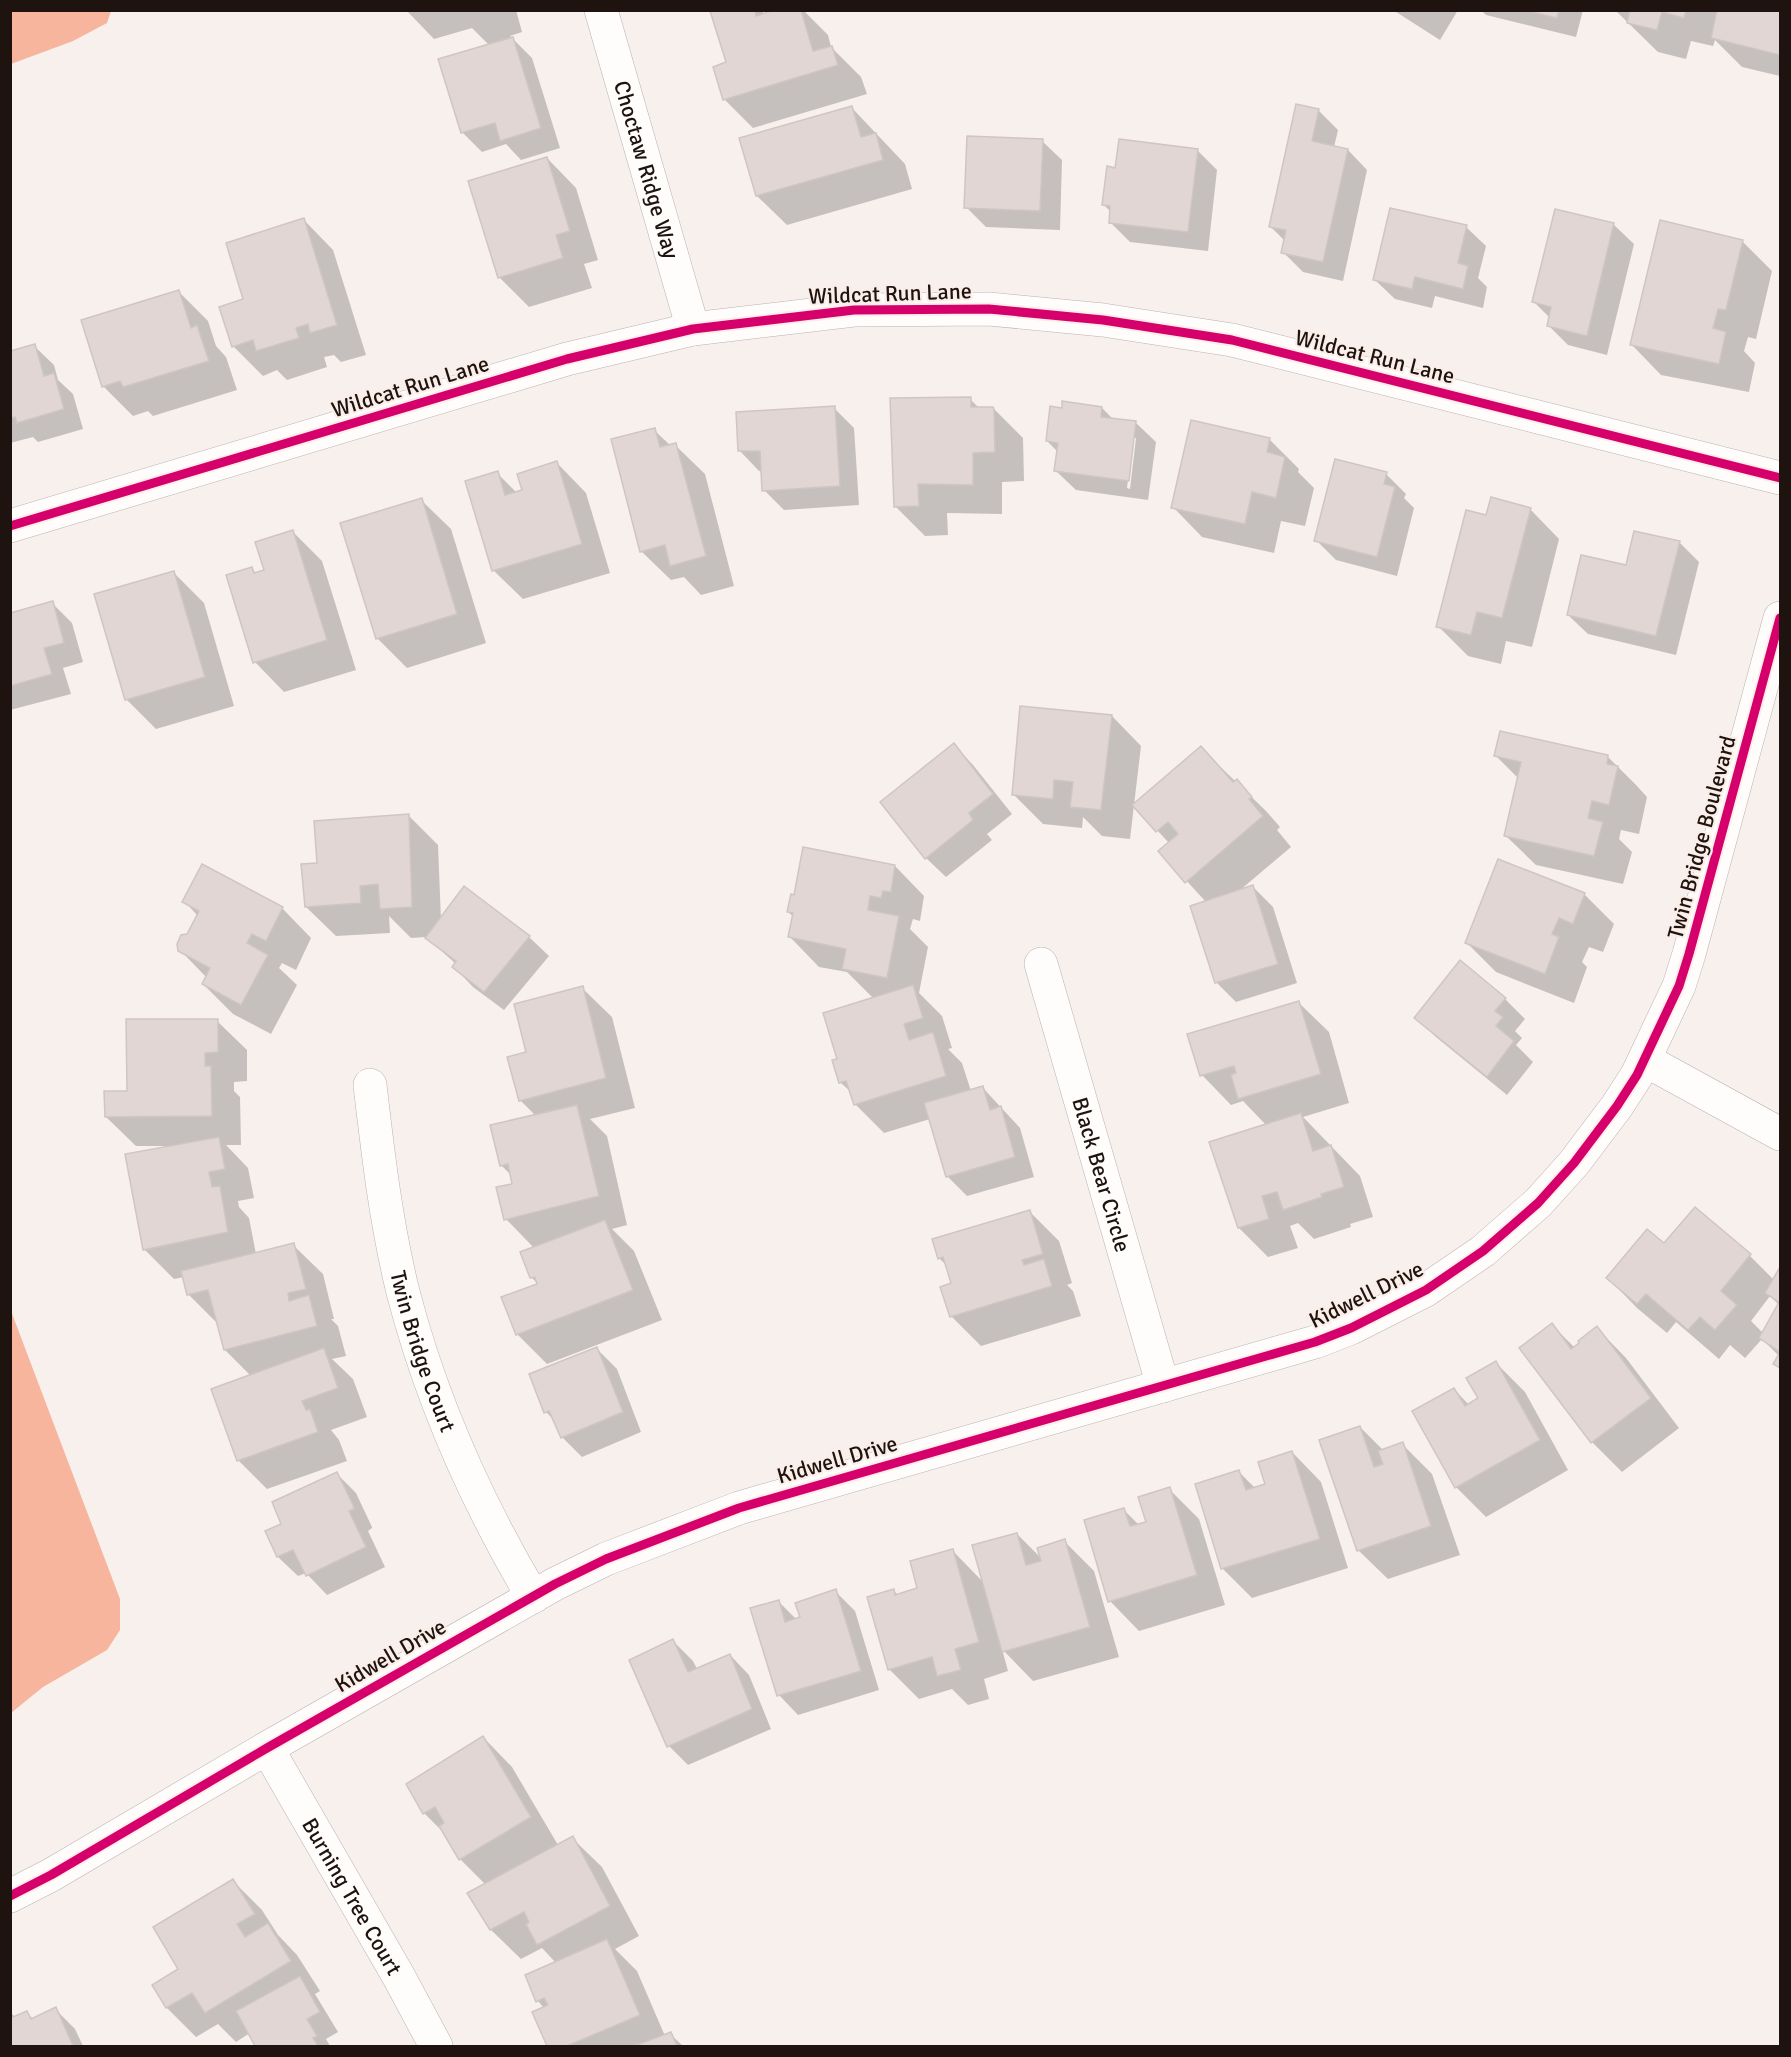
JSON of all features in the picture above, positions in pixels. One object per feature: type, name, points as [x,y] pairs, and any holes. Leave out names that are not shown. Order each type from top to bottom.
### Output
[{"type":"street","name":"Choctaw Ridge Way","points":[[601,10],[693,329]]},
{"type":"street","name":"Wildcat Run Lane","points":[[10,526],[567,359],[693,329],[854,310],[989,309],[1103,320],[1232,340],[1780,478]]},
{"type":"street","name":"Twin Bridge Boulevard","points":[[1645,1060],[1679,986],[1689,954],[1780,618]]},
{"type":"street","name":"Black Bear Circle","points":[[1041,964],[1163,1386]]},
{"type":"street","points":[[1645,1060],[1780,1134]]},
{"type":"street","name":"Kidwell Drive","points":[[10,1896],[51,1875],[267,1748],[555,1584],[606,1559],[740,1508],[1315,1342],[1351,1328],[1426,1290],[1453,1272],[1538,1203],[1617,1106],[1645,1060]]},
{"type":"street","name":"Twin Bridge Court","points":[[370,1085],[389,1228],[406,1301],[428,1374],[469,1479],[533,1597]]},
{"type":"street","name":"Burning Tree Court","points":[[267,1748],[399,1977],[435,2046]]},
{"type":"shaded area","points":[[11,10],[111,11],[107,23],[73,41],[11,64]]},
{"type":"shaded area","points":[[11,1311],[120,1599],[120,1630],[107,1650],[43,1687],[11,1713]]},
{"type":"building","points":[[755,10],[756,16],[774,10],[801,10],[813,51],[832,46],[838,65],[723,100],[713,67],[726,62],[710,11]]},
{"type":"building","points":[[1524,10],[1559,10],[1557,18]]},
{"type":"building","points":[[1630,10],[1686,10],[1684,18],[1662,12],[1657,30],[1627,23]]},
{"type":"building","points":[[1717,10],[1780,10],[1780,55],[1711,38]]},
{"type":"building","points":[[513,37],[541,128],[500,141],[495,123],[461,133],[438,59]]},
{"type":"building","points":[[1296,104],[1319,109],[1312,141],[1348,149],[1323,262],[1281,253],[1286,230],[1269,227]]},
{"type":"building","points":[[852,106],[861,137],[876,133],[883,160],[756,196],[739,138]]},
{"type":"building","points":[[967,136],[1043,139],[1040,211],[964,208]]},
{"type":"building","points":[[1119,139],[1198,149],[1188,232],[1109,223],[1110,206],[1102,205],[1107,166],[1115,168]]},
{"type":"building","points":[[547,157],[570,231],[556,235],[563,258],[498,278],[468,181]]},
{"type":"building","points":[[1390,208],[1467,225],[1458,263],[1468,266],[1463,289],[1415,277],[1412,289],[1373,280]]},
{"type":"building","points":[[1555,209],[1614,223],[1587,336],[1547,326],[1551,307],[1532,302]]},
{"type":"building","points":[[304,218],[337,325],[310,333],[308,324],[296,328],[299,338],[256,351],[253,340],[232,347],[219,307],[243,299],[226,243]]},
{"type":"building","points":[[1660,220],[1743,240],[1726,310],[1718,309],[1713,328],[1726,332],[1719,364],[1630,345]]},
{"type":"building","points":[[179,290],[191,328],[197,325],[209,361],[123,387],[120,381],[102,387],[81,320]]},
{"type":"building","points":[[35,344],[44,376],[54,373],[64,409],[17,423],[15,417],[10,418],[10,351]]},
{"type":"building","points":[[971,397],[971,407],[993,407],[994,409],[995,452],[973,453],[973,485],[918,484],[919,506],[894,507],[890,398]]},
{"type":"building","points":[[1062,401],[1102,407],[1101,417],[1136,421],[1129,481],[1054,471],[1058,443],[1046,441],[1050,406],[1062,408]]},
{"type":"building","points":[[835,406],[840,486],[762,491],[760,451],[738,451],[736,412]]},
{"type":"building","points":[[1191,420],[1270,438],[1267,452],[1285,457],[1276,498],[1252,492],[1245,524],[1171,508]]},
{"type":"building","points":[[655,428],[660,447],[676,443],[706,556],[670,566],[665,545],[640,552],[611,439]]},
{"type":"building","points":[[1335,459],[1387,472],[1384,484],[1395,487],[1377,557],[1314,541]]},
{"type":"building","points":[[557,461],[582,544],[492,571],[465,481],[498,471],[505,495],[522,490],[517,474]]},
{"type":"building","points":[[1491,497],[1531,508],[1502,618],[1477,612],[1471,635],[1436,627],[1466,510],[1486,515]]},
{"type":"building","points":[[422,498],[457,614],[376,639],[340,523]]},
{"type":"building","points":[[293,530],[327,640],[253,663],[226,575],[252,567],[254,573],[264,570],[255,542]]},
{"type":"building","points":[[1634,531],[1680,541],[1656,636],[1567,615],[1581,555],[1626,565]]},
{"type":"building","points":[[174,571],[205,677],[125,700],[94,594]]},
{"type":"building","points":[[53,601],[64,643],[44,648],[52,674],[10,686],[10,613]]},
{"type":"building","points":[[1020,706],[1112,715],[1101,810],[1070,807],[1073,782],[1054,780],[1053,799],[1012,795]]},
{"type":"building","points":[[1500,731],[1608,755],[1607,764],[1618,766],[1609,805],[1592,801],[1588,818],[1603,822],[1594,856],[1504,836],[1521,762],[1494,756]]},
{"type":"building","points":[[954,743],[993,794],[969,813],[973,820],[925,859],[880,802]]},
{"type":"building","points":[[1201,746],[1233,782],[1237,779],[1252,797],[1249,799],[1263,816],[1185,883],[1158,851],[1178,834],[1168,822],[1156,832],[1132,805]]},
{"type":"building","points":[[409,814],[412,907],[380,909],[378,884],[360,886],[361,903],[305,907],[301,864],[317,863],[314,821]]},
{"type":"building","points":[[803,847],[895,865],[891,892],[883,891],[881,898],[870,896],[868,910],[899,916],[887,978],[842,969],[846,949],[788,937],[793,913],[787,912],[791,894],[794,895]]},
{"type":"building","points":[[1498,859],[1585,893],[1573,924],[1559,918],[1552,934],[1559,937],[1545,974],[1465,943]]},
{"type":"building","points":[[202,864],[283,907],[266,941],[252,934],[247,943],[268,955],[241,1005],[202,984],[210,968],[178,951],[177,944],[181,935],[187,934],[199,911],[182,902]]},
{"type":"building","points":[[1253,885],[1278,964],[1215,983],[1190,906]]},
{"type":"building","points":[[464,886],[530,936],[484,992],[452,967],[456,961],[425,938]]},
{"type":"building","points":[[1460,960],[1506,998],[1495,1011],[1503,1017],[1496,1026],[1514,1041],[1487,1077],[1414,1018]]},
{"type":"building","points":[[913,985],[923,1018],[904,1024],[909,1040],[933,1032],[946,1076],[854,1105],[846,1081],[839,1083],[832,1060],[837,1059],[823,1013]]},
{"type":"building","points":[[583,986],[606,1078],[519,1101],[507,1057],[526,1052],[514,1004]]},
{"type":"building","points":[[1299,1001],[1321,1074],[1238,1099],[1231,1075],[1236,1073],[1234,1066],[1200,1076],[1187,1034]]},
{"type":"building","points":[[126,1019],[218,1019],[218,1052],[205,1053],[205,1066],[211,1066],[212,1116],[105,1117],[104,1091],[127,1091]]},
{"type":"building","points":[[983,1086],[990,1110],[1001,1106],[1015,1157],[946,1177],[924,1103]]},
{"type":"building","points":[[577,1105],[599,1196],[504,1220],[496,1187],[512,1184],[508,1164],[500,1166],[490,1125]]},
{"type":"building","points":[[1301,1113],[1313,1151],[1331,1145],[1344,1187],[1283,1210],[1277,1192],[1262,1196],[1269,1219],[1238,1228],[1209,1142]]},
{"type":"building","points":[[219,1137],[225,1169],[209,1172],[212,1187],[220,1186],[228,1232],[143,1250],[125,1154]]},
{"type":"building","points":[[1695,1207],[1751,1254],[1721,1291],[1737,1305],[1715,1330],[1700,1317],[1688,1330],[1646,1294],[1637,1304],[1606,1278],[1647,1229],[1664,1243]]},
{"type":"building","points":[[1030,1210],[1043,1254],[1022,1260],[1024,1265],[1044,1259],[1052,1286],[950,1317],[940,1287],[951,1283],[943,1257],[938,1259],[932,1239]]},
{"type":"building","points":[[605,1220],[633,1290],[516,1335],[501,1297],[537,1284],[535,1277],[530,1278],[520,1252]]},
{"type":"building","points":[[294,1243],[306,1289],[288,1293],[289,1301],[309,1295],[317,1326],[224,1350],[208,1290],[187,1295],[181,1271]]},
{"type":"building","points":[[1780,1267],[1780,1352],[1759,1338],[1779,1302],[1765,1293]]},
{"type":"building","points":[[1552,1323],[1571,1349],[1597,1326],[1651,1398],[1591,1443],[1519,1348]]},
{"type":"building","points":[[597,1347],[623,1412],[561,1438],[549,1411],[544,1413],[529,1374]]},
{"type":"building","points":[[324,1348],[338,1388],[302,1401],[306,1410],[310,1409],[318,1432],[237,1461],[211,1389]]},
{"type":"building","points":[[1780,1352],[1780,1368],[1773,1364]]},
{"type":"building","points":[[1496,1361],[1540,1440],[1455,1488],[1412,1411],[1454,1388],[1465,1406],[1478,1398],[1466,1378]]},
{"type":"building","points":[[1360,1426],[1374,1467],[1383,1464],[1378,1451],[1403,1442],[1431,1526],[1357,1551],[1319,1440]]},
{"type":"building","points":[[1292,1451],[1320,1539],[1221,1569],[1195,1484],[1239,1470],[1246,1490],[1265,1484],[1258,1462]]},
{"type":"building","points":[[337,1472],[353,1505],[354,1509],[349,1511],[366,1547],[306,1576],[293,1550],[277,1557],[265,1531],[281,1524],[272,1502]]},
{"type":"building","points":[[1170,1487],[1197,1575],[1108,1602],[1084,1520],[1124,1508],[1130,1526],[1146,1522],[1138,1497]]},
{"type":"building","points":[[1017,1533],[1026,1565],[1041,1561],[1037,1548],[1065,1539],[1090,1627],[1002,1652],[972,1545]]},
{"type":"building","points":[[953,1549],[979,1642],[955,1649],[961,1670],[937,1676],[932,1657],[888,1670],[867,1597],[894,1589],[895,1595],[917,1588],[910,1561]]},
{"type":"building","points":[[836,1589],[861,1671],[777,1696],[750,1608],[779,1600],[785,1622],[800,1617],[795,1603]]},
{"type":"building","points":[[673,1639],[688,1672],[730,1654],[752,1709],[667,1747],[629,1660]]},
{"type":"building","points":[[483,1736],[531,1817],[459,1860],[439,1826],[444,1823],[435,1807],[423,1814],[406,1784]]},
{"type":"building","points":[[573,1836],[610,1906],[537,1945],[526,1924],[529,1922],[524,1912],[490,1930],[467,1893]]},
{"type":"building","points":[[233,1879],[255,1914],[237,1924],[245,1937],[268,1923],[291,1961],[205,2013],[192,1993],[166,2008],[152,1985],[178,1969],[153,1927]]},
{"type":"building","points":[[607,1939],[640,2015],[567,2046],[547,2046],[532,2012],[548,2005],[544,1998],[536,2002],[525,1975]]},
{"type":"building","points":[[300,1976],[320,2012],[307,2019],[317,2036],[313,2038],[318,2046],[255,2046],[236,2011]]},
{"type":"building","points":[[56,2007],[73,2046],[10,2046],[10,2012],[13,2017],[27,2011],[31,2019]]},
{"type":"building","points":[[671,2032],[677,2046],[634,2046]]},
{"type":"cycle path","points":[[10,526],[567,359],[693,329],[854,310],[989,309],[1103,320],[1232,340],[1780,478]]},
{"type":"cycle path","points":[[10,1896],[51,1875],[267,1748],[555,1584],[606,1559],[739,1508],[1315,1342],[1351,1328],[1426,1290],[1483,1251],[1538,1203],[1574,1163],[1617,1106],[1637,1075],[1679,986],[1780,618]]}]
